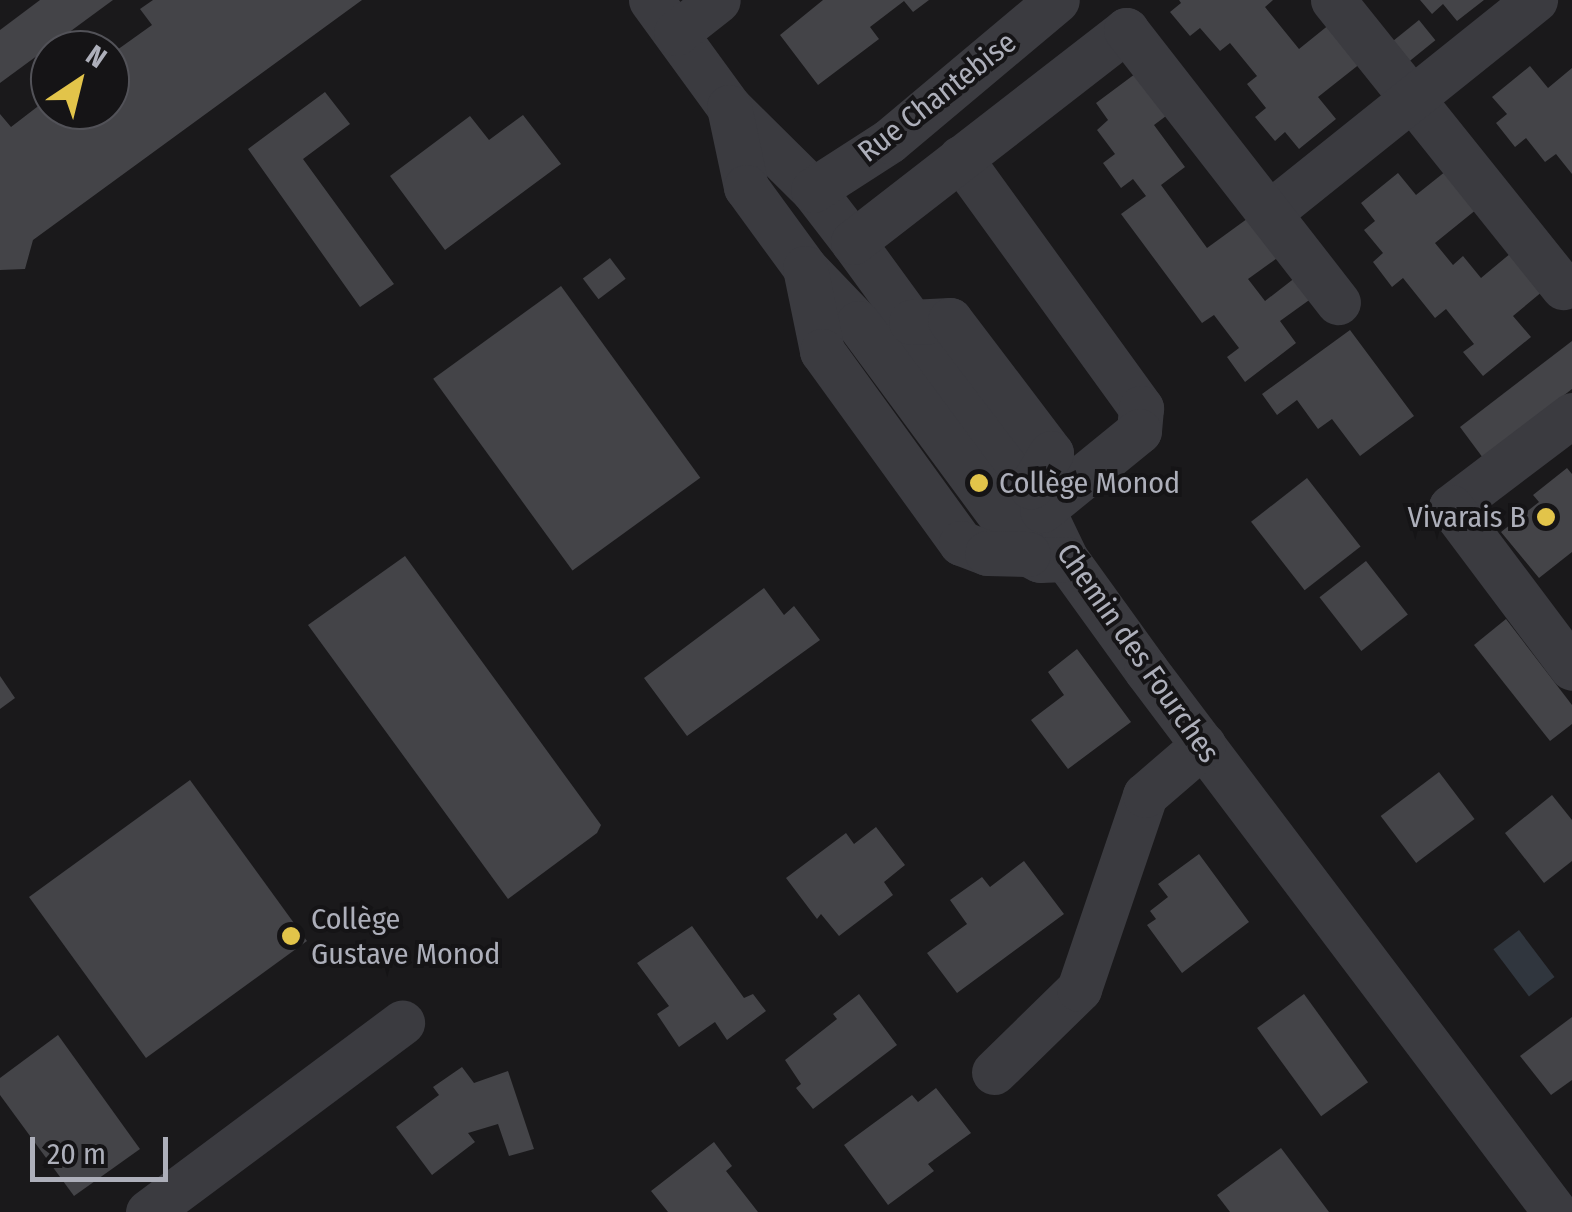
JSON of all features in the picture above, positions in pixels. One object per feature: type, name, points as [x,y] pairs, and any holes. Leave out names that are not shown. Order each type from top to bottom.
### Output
[{"type":"street","points":[[664,16],[718,0]]},
{"type":"street","name":"Rue Chantebise","points":[[813,190],[888,140],[1058,0]]},
{"type":"street","points":[[1333,0],[1563,287]]},
{"type":"street","points":[[1268,213],[1536,0]]},
{"type":"street","name":"Chemin des Fourches","points":[[664,16],[729,107],[813,190],[853,242],[1037,498],[1047,556],[1203,745],[1555,1212]]},
{"type":"street","points":[[853,242],[1126,30],[1338,302]]},
{"type":"street","points":[[729,107],[746,187],[805,268],[858,323],[1047,556]]},
{"type":"street","points":[[960,158],[1140,408],[1138,431],[1037,498]]},
{"type":"street","points":[[1572,415],[1451,506],[1572,668]]},
{"type":"street","points":[[994,1072],[1079,989],[1145,795],[1203,745]]},
{"type":"street","points":[[148,1212],[402,1023]]},
{"type":"shaded area","points":[[1519,930],[1555,977],[1529,996],[1493,949]]},
{"type":"building","points":[[40,0],[113,0],[72,30],[30,30],[30,61],[0,83],[0,30]]},
{"type":"building","points":[[153,0],[362,0],[33,240],[25,269],[0,270],[0,114],[11,127],[30,112],[30,130],[130,130],[130,41],[152,25],[140,9]]},
{"type":"building","points":[[823,0],[929,0],[913,12],[904,1],[870,27],[879,39],[818,85],[780,35]]},
{"type":"building","points":[[1179,0],[1273,0],[1265,7],[1299,49],[1330,24],[1361,63],[1318,97],[1336,119],[1299,149],[1285,132],[1275,141],[1255,117],[1266,108],[1247,84],[1257,76],[1230,43],[1220,51],[1200,28],[1190,36],[1170,12],[1181,3]]},
{"type":"building","points":[[1420,0],[1484,0],[1457,21],[1443,4],[1432,14]]},
{"type":"building","points":[[1419,20],[1435,40],[1403,66],[1387,46]]},
{"type":"building","points":[[1530,66],[1548,88],[1572,68],[1572,174],[1556,154],[1545,162],[1526,138],[1515,147],[1496,123],[1507,114],[1492,97]]},
{"type":"building","points":[[1135,74],[1166,116],[1154,125],[1185,167],[1161,185],[1207,248],[1251,216],[1280,256],[1248,279],[1265,301],[1296,277],[1312,298],[1280,321],[1296,343],[1245,382],[1227,357],[1239,348],[1214,315],[1202,323],[1121,214],[1146,196],[1133,179],[1121,188],[1103,163],[1115,154],[1097,130],[1108,120],[1096,103]]},
{"type":"building","points":[[325,92],[350,124],[303,159],[394,284],[360,307],[248,149]]},
{"type":"building","points":[[523,115],[561,164],[445,250],[390,176],[470,116],[489,140]]},
{"type":"building","points":[[1446,171],[1477,209],[1435,243],[1453,265],[1463,256],[1481,278],[1511,253],[1543,291],[1513,316],[1531,337],[1483,376],[1463,352],[1474,344],[1446,309],[1435,318],[1403,278],[1392,287],[1373,262],[1383,253],[1364,230],[1375,221],[1361,203],[1398,173],[1416,195]]},
{"type":"building","points":[[610,258],[626,279],[598,299],[583,278]]},
{"type":"building","points":[[561,286],[700,478],[572,571],[433,379]]},
{"type":"building","points":[[1350,330],[1414,416],[1360,456],[1332,419],[1318,429],[1297,400],[1277,415],[1262,394]]},
{"type":"building","points":[[1572,341],[1572,389],[1483,458],[1460,427]]},
{"type":"building","name":"Vivarais B","points":[[1567,468],[1572,474],[1572,552],[1539,578],[1501,532],[1539,502],[1533,495]]},
{"type":"building","points":[[1307,478],[1361,547],[1305,590],[1251,522]]},
{"type":"building","points":[[405,556],[601,825],[597,833],[508,899],[308,625]]},
{"type":"building","points":[[1366,561],[1408,615],[1361,651],[1320,597]]},
{"type":"building","points":[[764,588],[784,615],[794,606],[820,640],[687,736],[644,678]]},
{"type":"building","points":[[1506,619],[1572,705],[1572,724],[1550,741],[1474,645]]},
{"type":"building","points":[[1077,649],[1131,722],[1068,769],[1031,720],[1064,695],[1048,672]]},
{"type":"building","points":[[0,676],[15,698],[0,709]]},
{"type":"building","points":[[1439,772],[1475,819],[1416,863],[1381,816]]},
{"type":"building","points":[[190,780],[307,941],[146,1058],[29,897]]},
{"type":"building","points":[[1552,795],[1572,820],[1572,861],[1544,883],[1505,833]]},
{"type":"building","points":[[876,827],[905,865],[884,882],[893,895],[839,936],[821,914],[817,919],[786,878],[846,833],[854,844]]},
{"type":"building","points":[[1199,854],[1249,922],[1182,973],[1147,925],[1156,919],[1150,911],[1168,897],[1158,884]]},
{"type":"building","points":[[1024,861],[1064,914],[957,993],[927,953],[967,924],[950,900],[982,877],[990,887]]},
{"type":"building","points":[[692,926],[744,998],[753,994],[766,1011],[727,1040],[715,1022],[679,1047],[657,1014],[669,1006],[637,963]]},
{"type":"building","points":[[859,994],[897,1045],[813,1109],[796,1088],[801,1084],[785,1060],[837,1019],[833,1014]]},
{"type":"building","points":[[1304,994],[1368,1082],[1321,1116],[1257,1028]]},
{"type":"building","points":[[1572,1017],[1572,1080],[1551,1095],[1520,1056]]},
{"type":"building","points":[[58,1035],[140,1149],[74,1196],[0,1095],[0,1078]]},
{"type":"building","points":[[462,1067],[474,1083],[508,1071],[534,1149],[509,1156],[498,1124],[468,1133],[475,1142],[432,1175],[396,1127],[439,1095],[433,1087]]},
{"type":"building","points":[[936,1088],[971,1133],[928,1164],[934,1171],[888,1205],[844,1145],[912,1095],[918,1102]]},
{"type":"building","points":[[714,1142],[732,1166],[726,1171],[758,1212],[668,1212],[651,1191]]},
{"type":"building","points":[[1281,1148],[1329,1212],[1230,1212],[1217,1195]]},
{"type":"place","name":"Collège Monod","points":[[979,483]]},
{"type":"place","name":"Vivarais B","points":[[1546,517]]},
{"type":"place","name":"Collège Gustave Monod","points":[[291,936]]}]
